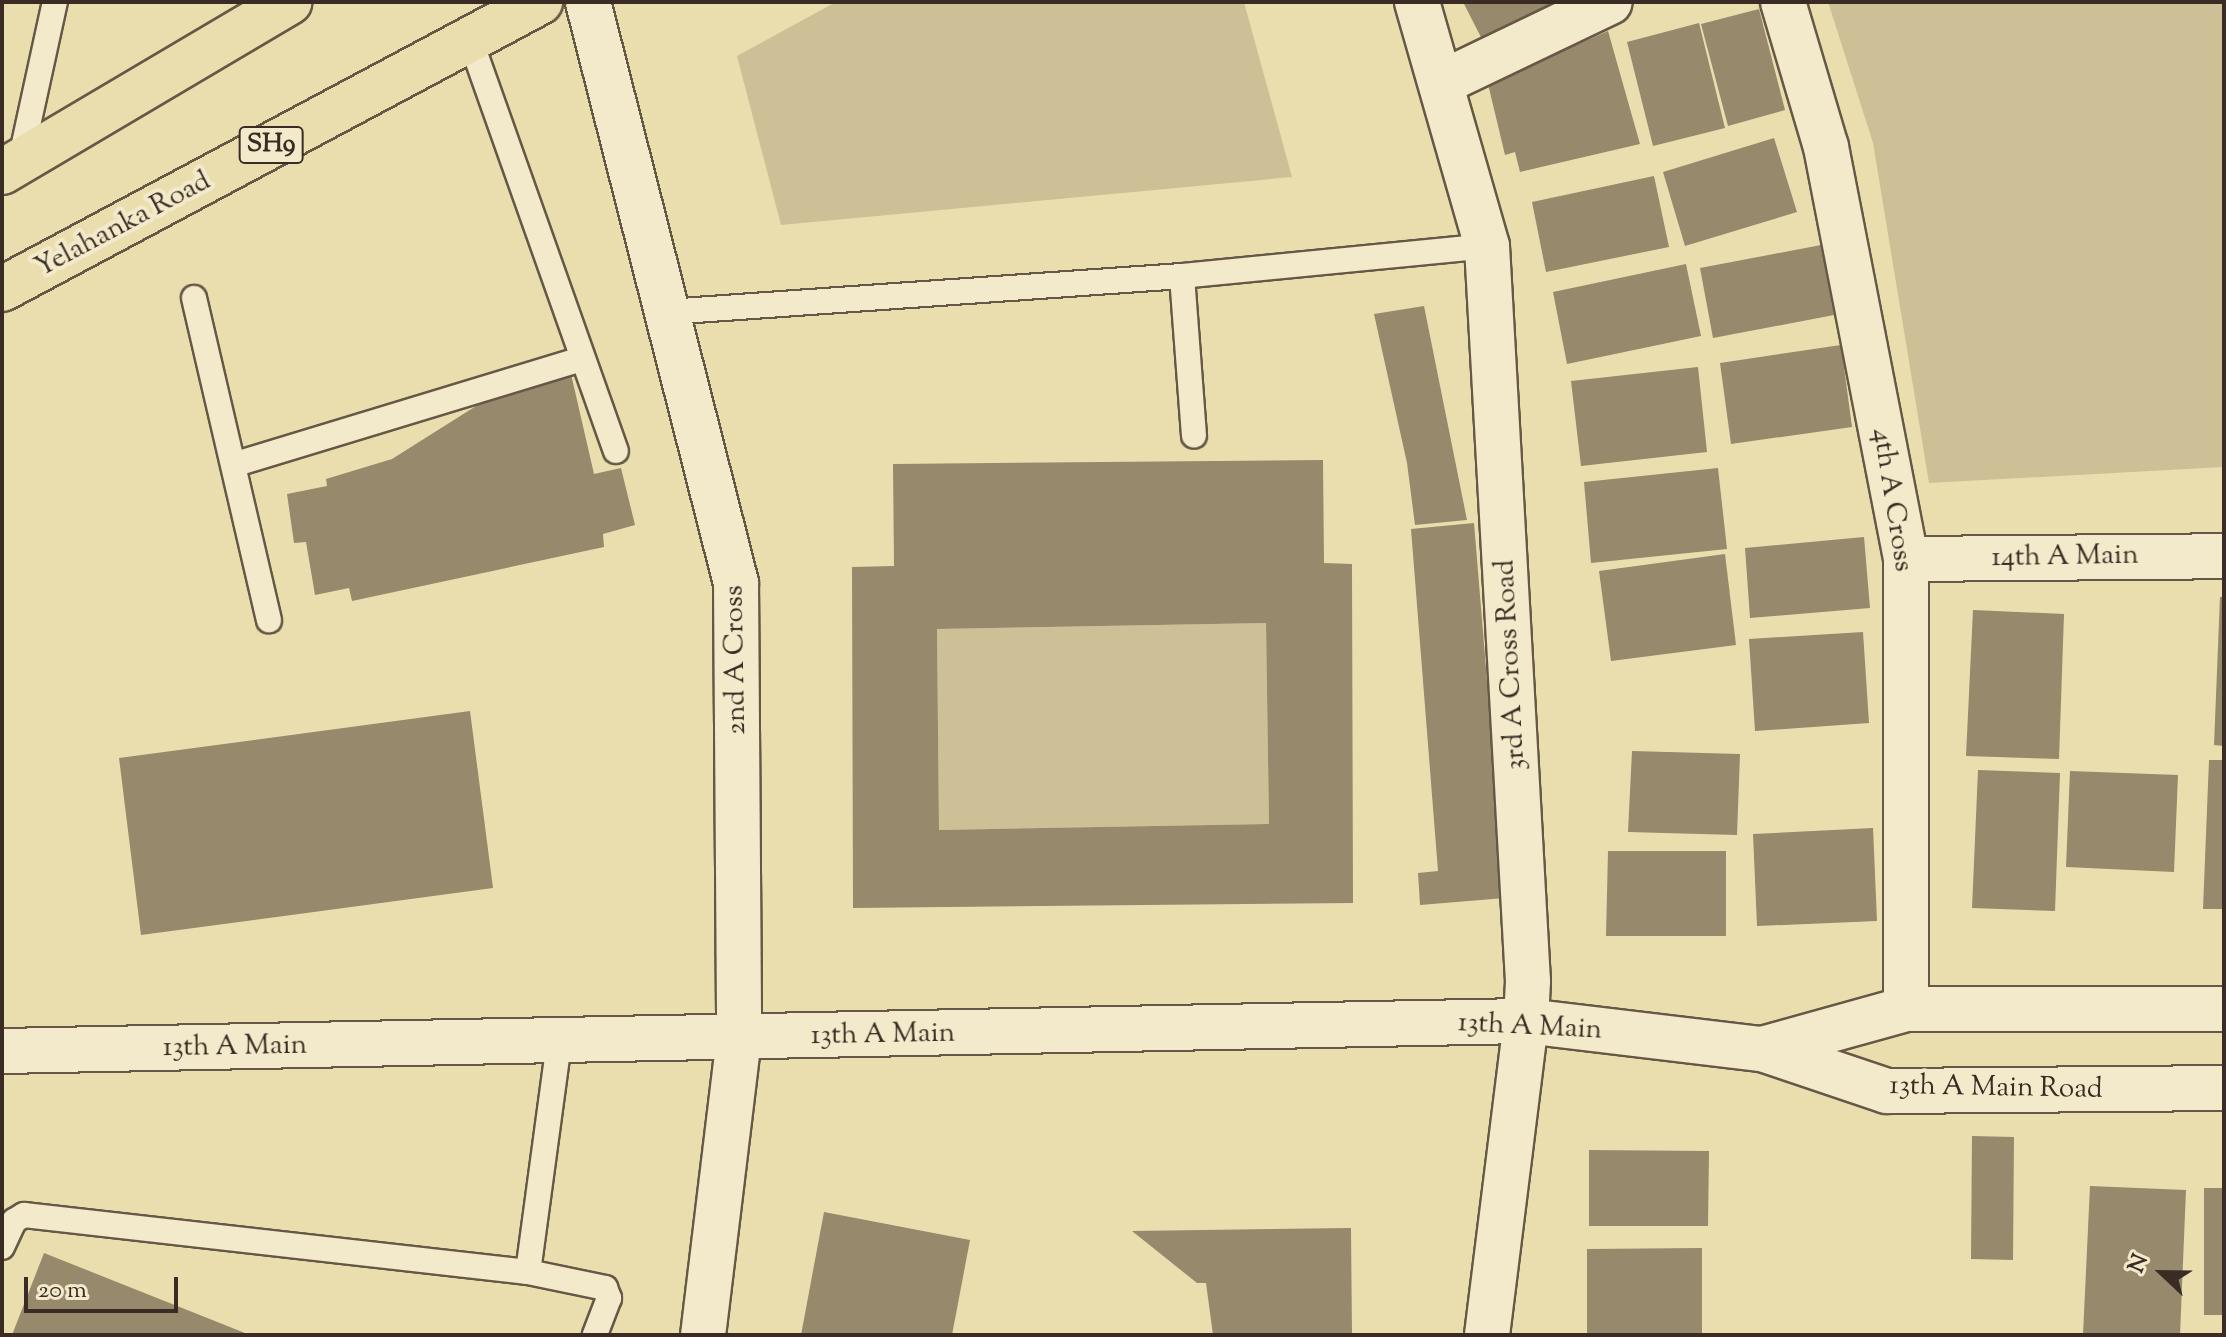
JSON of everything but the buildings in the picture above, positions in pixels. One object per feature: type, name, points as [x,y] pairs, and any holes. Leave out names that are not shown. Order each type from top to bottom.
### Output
[{"type":"main road","points":[[11,167],[289,2]]},
{"type":"main road","name":"Yelahanka Road","points":[[2,289],[540,2]]},
{"type":"street","name":"2nd A Cross","points":[[588,2],[736,583],[739,1038],[703,1335]]},
{"type":"street","name":"3rd A Cross Road","points":[[1417,2],[1487,246],[1528,981],[1526,1021],[1487,1335]]},
{"type":"street","points":[[1441,83],[1610,2]]},
{"type":"street","name":"4th A Cross","points":[[1783,2],[1826,147],[1906,559],[1906,1009]]},
{"type":"street","name":"14th A Main","points":[[1906,559],[2224,556]]},
{"type":"street","points":[[1762,1049],[1906,1009],[2224,1009]]},
{"type":"street","name":"13th A Main","points":[[2,1051],[1526,1021],[1762,1049]]},
{"type":"street","name":"13th A Main Road","points":[[1762,1049],[1887,1091],[2224,1088]]},
{"type":"lane","points":[[11,167],[55,2]]},
{"type":"lane","points":[[470,39],[616,451]]},
{"type":"lane","points":[[667,312],[1182,276],[1487,246]]},
{"type":"lane","points":[[1182,276],[1194,436]]},
{"type":"lane","points":[[194,298],[236,464],[269,620]]},
{"type":"lane","points":[[236,464],[582,359]]},
{"type":"lane","points":[[528,1272],[559,1042]]},
{"type":"lane","points":[[2,1247],[14,1221],[24,1215],[528,1272],[605,1288],[609,1298],[595,1335]]},
{"type":"shaded area","points":[[836,2],[1244,2],[1292,177],[781,225],[737,56]]},
{"type":"shaded area","points":[[1828,2],[2224,2],[2224,467],[1929,483],[1873,143]]},
{"type":"shaded area","points":[[1266,623],[1269,824],[939,830],[937,629]]}]
